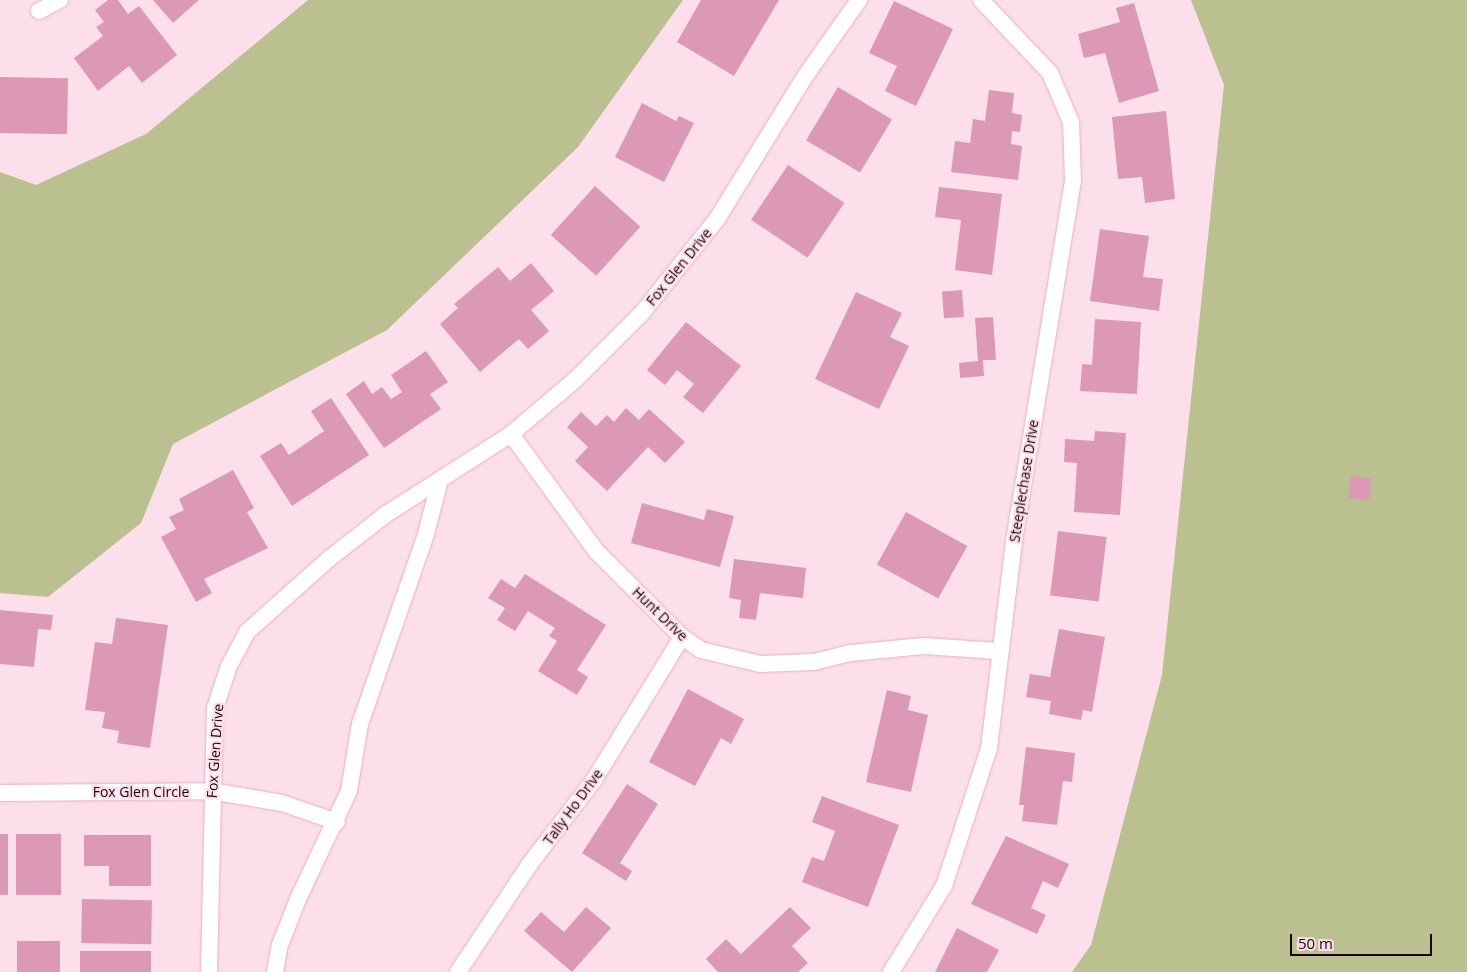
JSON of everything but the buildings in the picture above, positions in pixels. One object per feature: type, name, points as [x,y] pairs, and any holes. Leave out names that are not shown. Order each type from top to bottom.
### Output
[{"type":"street","points":[[39,11],[60,0]]},
{"type":"street","name":"Fox Glen Drive","points":[[209,972],[211,791],[215,708],[229,666],[248,631],[330,558],[385,515],[511,434],[622,333],[693,253],[858,0]]},
{"type":"street","name":"Steeplechase Drive","points":[[891,972],[944,886],[976,795],[994,718],[998,651],[1073,181],[1074,148],[1071,122],[1050,73],[981,0]]},
{"type":"street","name":"Hunt Drive","points":[[511,434],[597,552],[682,638],[701,650],[760,664],[814,662],[851,653],[924,646],[998,651]]},
{"type":"street","points":[[275,972],[280,945],[298,899],[337,822],[349,791],[360,724],[426,534],[440,480]]},
{"type":"street","name":"Tally Ho Drive","points":[[458,972],[529,865],[594,780],[682,638]]},
{"type":"street","name":"Fox Glen Circle","points":[[0,793],[211,791],[282,803],[337,822]]},
{"type":"green space","points":[[308,0],[683,0],[578,147],[387,330],[173,444],[141,523],[48,597],[0,593],[0,172],[36,185],[146,134]]},
{"type":"green space","points":[[1191,0],[1467,0],[1467,972],[1072,972],[1091,945],[1162,675],[1224,85]]}]
